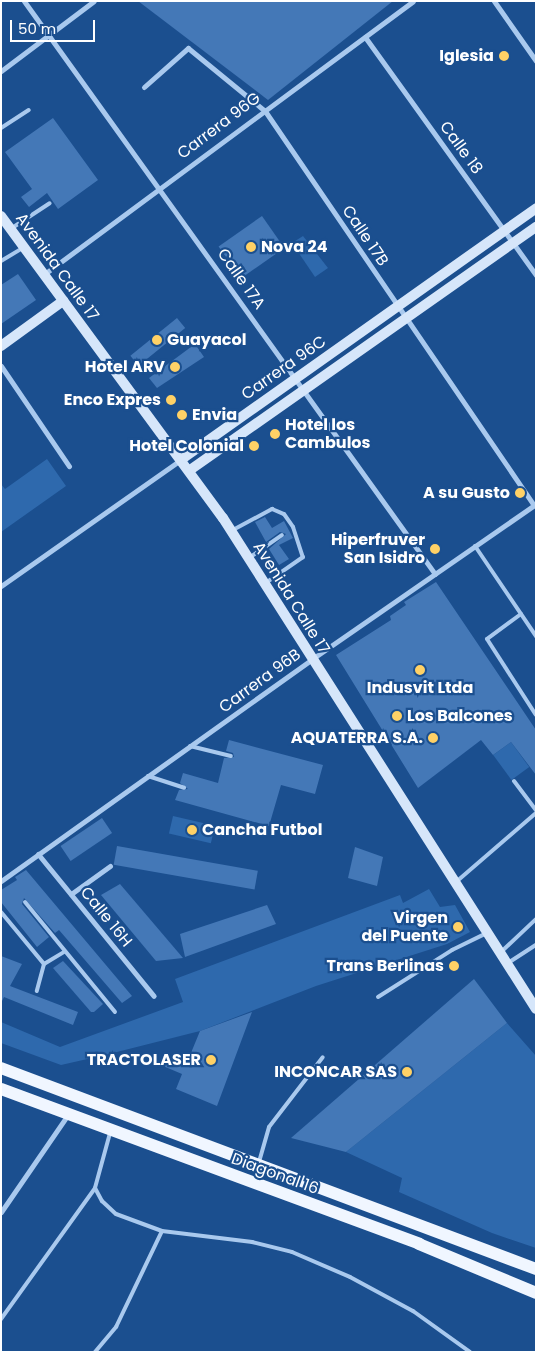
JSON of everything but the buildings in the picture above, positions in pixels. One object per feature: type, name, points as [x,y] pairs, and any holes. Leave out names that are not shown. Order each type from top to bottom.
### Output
[{"type":"main road","name":"Carrera 96C","points":[[182,459],[536,208]]},
{"type":"main road","name":"Avenida Calle 17","points":[[1,216],[43,275],[190,470],[249,558],[536,1009]]},
{"type":"main road","name":"Carrera 96C","points":[[190,470],[536,227]]},
{"type":"main road","points":[[1,346],[63,301]]},
{"type":"main road","name":"Diagonal 16","points":[[1,1068],[536,1269]]},
{"type":"main road","name":"Diagonal 16","points":[[1,1089],[418,1244],[536,1293]]},
{"type":"street","name":"Calle 17A","points":[[24,1],[50,33],[435,574]]},
{"type":"street","points":[[1,72],[94,1]]},
{"type":"street","name":"Carrera 96G","points":[[43,275],[413,1]]},
{"type":"street","points":[[494,1],[536,61]]},
{"type":"street","name":"Calle 18","points":[[365,37],[536,276]]},
{"type":"street","name":"Calle 17B","points":[[144,87],[188,48],[265,111],[535,505]]},
{"type":"street","points":[[1,366],[69,466]]},
{"type":"street","name":"Carrera 96C","points":[[1,586],[182,459]]},
{"type":"street","name":"Carrera 96B","points":[[1,881],[312,659],[535,505]]},
{"type":"street","name":"Calle 16H","points":[[38,854],[154,996]]},
{"type":"street","points":[[70,894],[110,866]]},
{"type":"street","points":[[1,1212],[68,1114]]},
{"type":"lane","points":[[1,128],[29,110]]},
{"type":"lane","points":[[11,229],[50,203]]},
{"type":"lane","points":[[1,261],[23,247]]},
{"type":"lane","points":[[231,531],[272,508],[284,514],[292,528],[303,557],[265,584]]},
{"type":"lane","points":[[249,558],[282,535]]},
{"type":"lane","points":[[475,546],[536,636]]},
{"type":"lane","points":[[521,614],[487,639],[536,715]]},
{"type":"lane","points":[[190,746],[231,756]]},
{"type":"lane","points":[[148,776],[184,788]]},
{"type":"lane","points":[[455,884],[536,812],[514,781]]},
{"type":"lane","points":[[25,902],[115,1012]]},
{"type":"lane","points":[[1,912],[44,964]]},
{"type":"lane","points":[[500,953],[536,919]]},
{"type":"lane","points":[[378,997],[452,950],[487,933]]},
{"type":"lane","points":[[506,964],[536,945]]},
{"type":"lane","points":[[37,991],[44,964],[64,952]]},
{"type":"lane","points":[[258,1164],[270,1127],[324,1057]]},
{"type":"lane","points":[[1,1319],[95,1188],[111,1130]]},
{"type":"lane","points":[[95,1188],[102,1201],[116,1214],[162,1231],[252,1242],[292,1252],[350,1277],[413,1311],[470,1352]]},
{"type":"lane","points":[[95,1352],[116,1327],[162,1231]]},
{"type":"shaded area","points":[[303,236],[328,268],[315,277],[292,243]]},
{"type":"shaded area","points":[[47,459],[66,486],[1,532],[1,484],[5,489]]},
{"type":"shaded area","points":[[511,742],[529,767],[511,780],[493,755]]},
{"type":"shaded area","name":"Cancha Futbol","points":[[173,816],[215,826],[211,843],[169,834]]},
{"type":"shaded area","points":[[429,889],[440,907],[455,905],[470,932],[447,944],[316,986],[200,1031],[105,1055],[61,1065],[1,1043],[1,1022],[60,1047],[183,1002],[175,979],[400,895],[403,903]]},
{"type":"shaded area","points":[[507,1023],[536,1056],[536,1248],[492,1233],[399,1192],[402,1178],[346,1152]]},
{"type":"place","name":"Iglesia","points":[[504,56]]},
{"type":"place","name":"Nova 24","points":[[251,247]]},
{"type":"place","name":"Guayacol","points":[[157,340]]},
{"type":"place","name":"Hotel ARV","points":[[175,367]]},
{"type":"place","name":"Enco Expres","points":[[171,400]]},
{"type":"place","name":"Envia","points":[[182,415]]},
{"type":"place","name":"Hotel los Cambulos","points":[[275,434]]},
{"type":"place","name":"Hotel Colonial","points":[[254,446]]},
{"type":"place","name":"A su Gusto","points":[[520,493]]},
{"type":"place","name":"Hiperfruver San Isidro","points":[[435,549]]},
{"type":"place","name":"Indusvit Ltda","points":[[420,670]]},
{"type":"place","name":"Los Balcones","points":[[397,716]]},
{"type":"place","name":"AQUATERRA S.A.","points":[[433,738]]},
{"type":"place","name":"Cancha Futbol","points":[[192,830]]},
{"type":"place","name":"Virgen del Puente","points":[[458,927]]},
{"type":"place","name":"Trans Berlinas","points":[[454,966]]},
{"type":"place","name":"TRACTOLASER","points":[[211,1060]]},
{"type":"place","name":"INCONCAR SAS","points":[[407,1072]]}]
